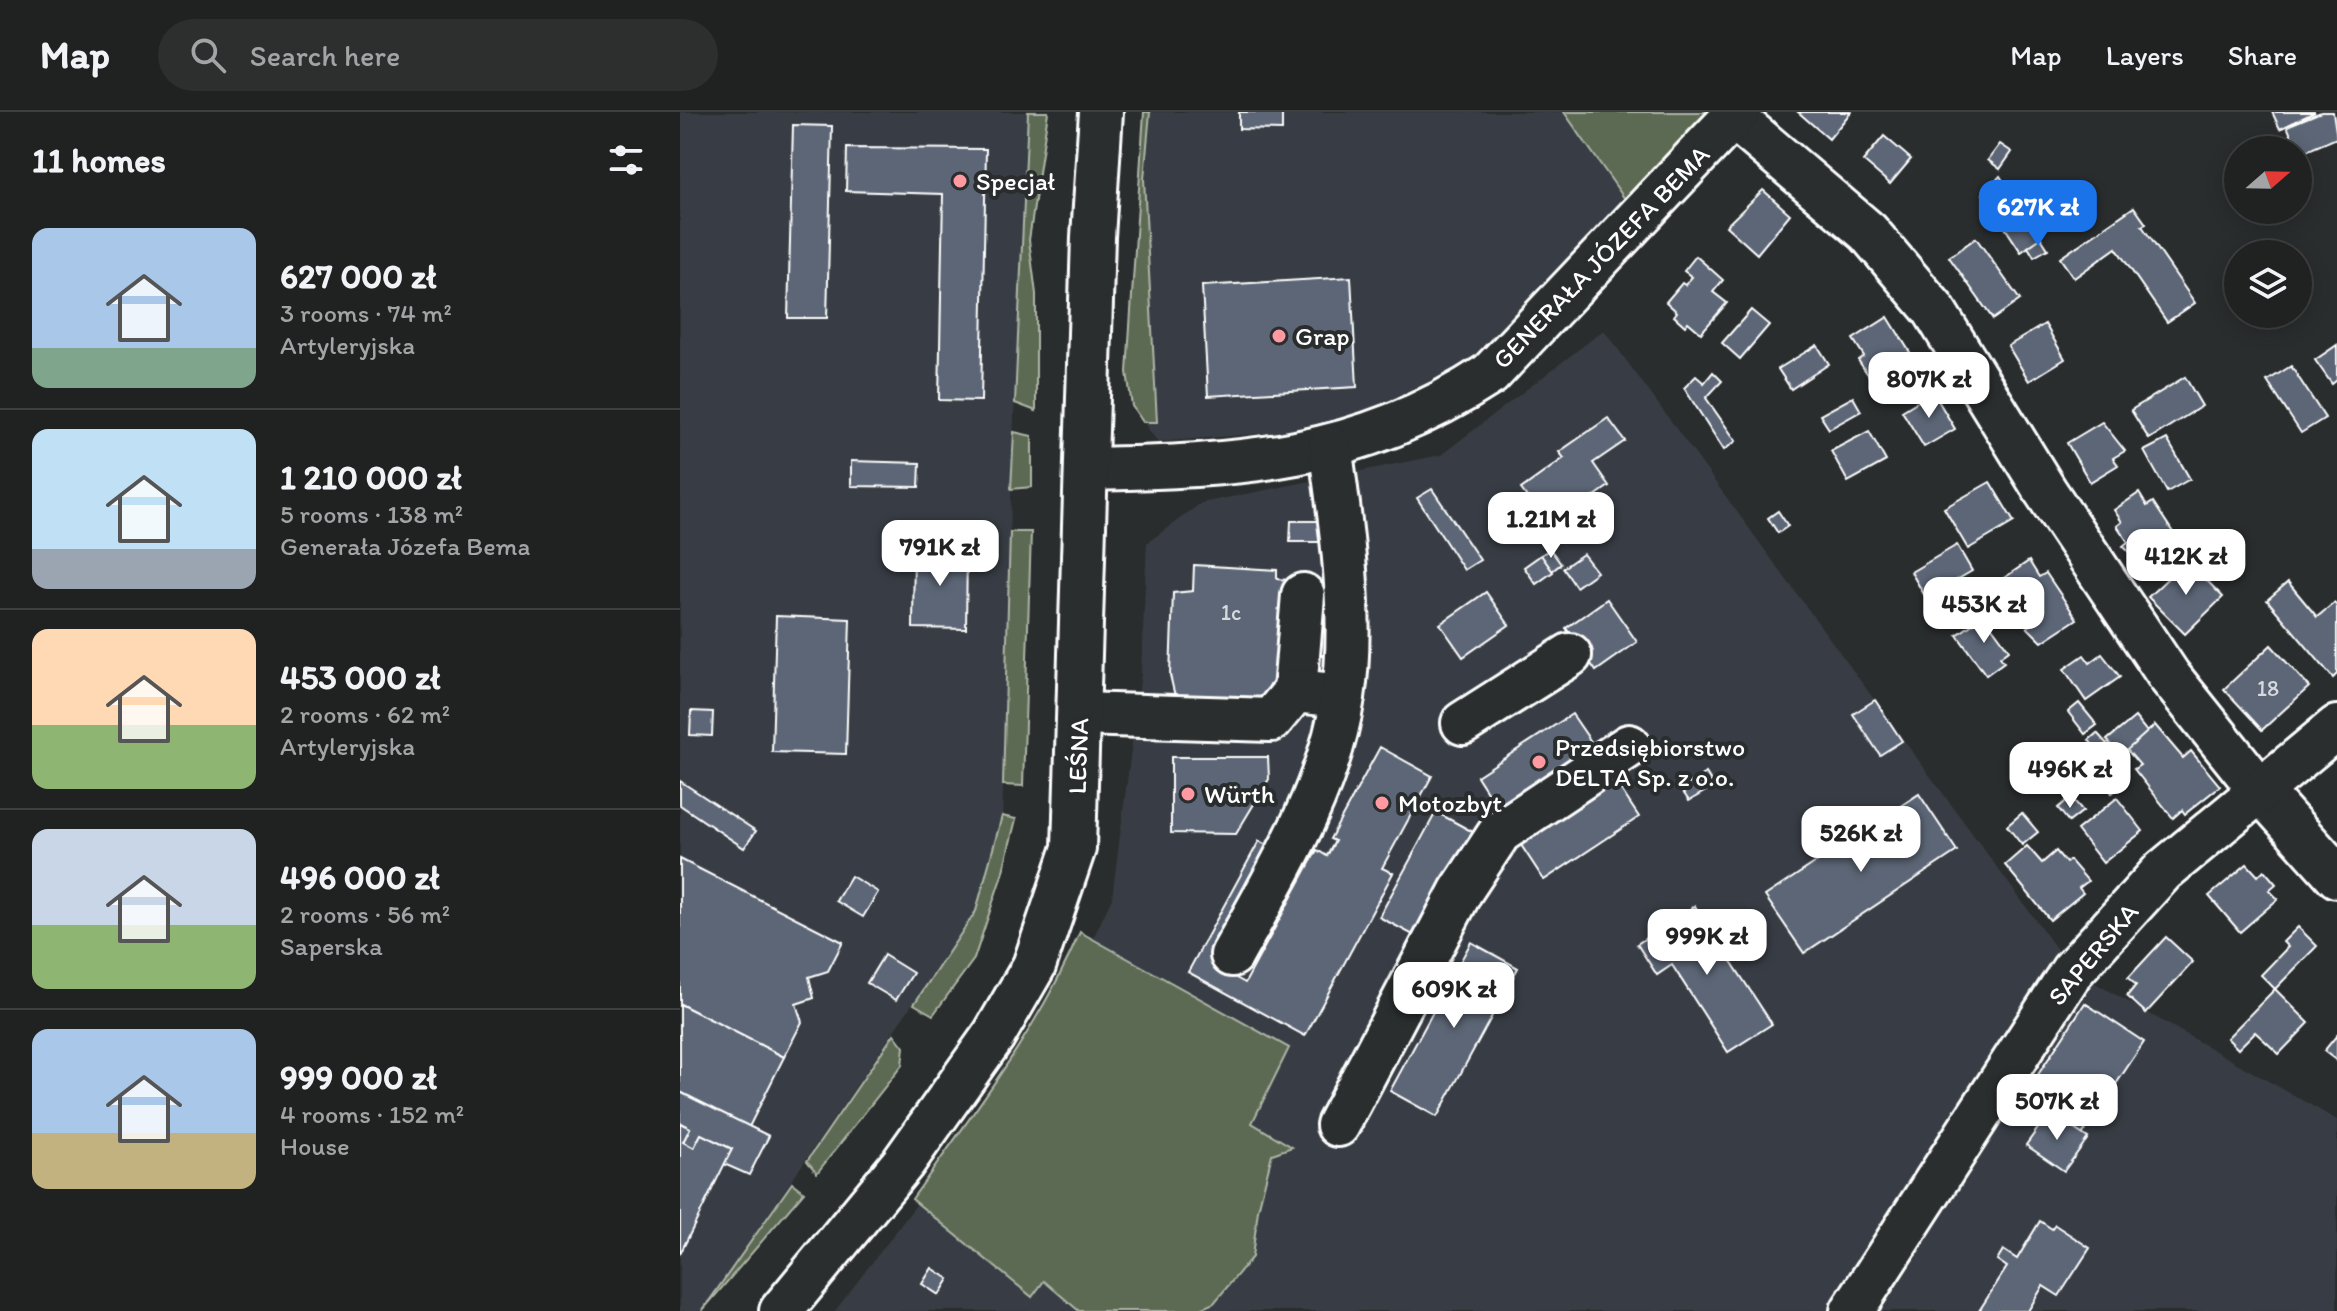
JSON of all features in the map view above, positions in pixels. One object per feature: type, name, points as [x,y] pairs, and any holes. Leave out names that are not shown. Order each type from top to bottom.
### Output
[{"type":"street","name":"LEŚNA","points":[[781,1311],[903,1163],[994,1035],[1034,966],[1074,848],[1101,112]]},
{"type":"street","name":"GENERAŁA JÓZEFA BEMA","points":[[1086,469],[1204,466],[1330,446],[1420,416],[1490,374],[1736,115]]},
{"type":"street","points":[[1736,115],[1868,232],[1934,310],[2103,579],[2169,676],[2260,790],[2337,876]]},
{"type":"street","points":[[1232,955],[1285,859],[1312,801],[1326,766],[1343,696],[1346,605],[1330,446]]},
{"type":"street","points":[[1080,714],[1271,720],[1295,691],[1303,595]]},
{"type":"street","points":[[1463,723],[1570,655]]},
{"type":"street","points":[[1295,691],[1343,696]]},
{"type":"street","name":"SAPERSKA","points":[[1852,1311],[2072,971],[2163,871],[2337,727]]},
{"type":"street","points":[[1338,1125],[1461,891],[1500,832],[1629,746]]},
{"type":"shaded area","points":[[680,112],[1028,112],[1012,461],[1002,825],[976,911],[702,1311],[680,1311]]},
{"type":"shaded area","points":[[1150,112],[1564,112],[1629,205],[1498,341],[1413,394],[1336,427],[1158,442],[1143,422],[1157,421],[1144,179]]},
{"type":"shaded area","points":[[1604,330],[2072,970],[2337,1120],[2337,1311],[835,1311],[1050,1030],[1112,898],[1141,673],[1147,543],[1201,503],[1441,455]]},
{"type":"green space","points":[[1028,112],[1048,112],[1029,240],[1036,294],[1036,411],[1015,403]]},
{"type":"green space","points":[[1144,112],[1150,112],[1144,179],[1157,422],[1143,422],[1132,406],[1127,372]]},
{"type":"green space","points":[[1564,112],[1714,112],[1629,205]]},
{"type":"green space","points":[[1014,432],[1032,436],[1032,487],[1011,489]]},
{"type":"green space","points":[[1010,532],[1031,532],[1023,786],[1003,785]]},
{"type":"green space","points":[[1002,816],[1016,819],[1002,875],[974,959],[933,1015],[914,1004],[976,911]]},
{"type":"green space","points":[[1080,932],[1289,1048],[1252,1123],[1292,1147],[1272,1154],[1258,1210],[1252,1257],[1214,1303],[1195,1311],[1079,1311],[1044,1281],[1032,1297],[912,1199],[1024,1037],[1045,1003]]},
{"type":"green space","points":[[894,1034],[904,1047],[902,1065],[817,1173],[807,1161]]},
{"type":"green space","points":[[792,1183],[804,1192],[702,1311]]},
{"type":"building","points":[[1239,112],[1282,112],[1282,130],[1239,129]]},
{"type":"building","points":[[1798,112],[1851,112],[1829,139]]},
{"type":"building","points":[[2272,112],[2315,112],[2280,129]]},
{"type":"building","points":[[2321,112],[2333,112],[2337,138],[2312,149],[2312,136],[2291,136],[2287,126]]},
{"type":"building","points":[[793,125],[832,126],[827,318],[788,318]]},
{"type":"building","points":[[1884,136],[1911,159],[1890,184],[1863,161]]},
{"type":"building","points":[[2000,144],[2012,152],[2000,169],[1988,160]]},
{"type":"building","points":[[847,148],[986,149],[981,401],[939,400],[943,194],[846,191]]},
{"type":"building","points":[[2000,176],[2041,238],[2021,252],[1983,194]]},
{"type":"building","points":[[1763,190],[1790,214],[1757,254],[1726,226]]},
{"type":"building","points":[[2033,204],[2045,222],[2035,228],[2023,211]]},
{"type":"building","points":[[2134,207],[2146,224],[2142,226],[2195,303],[2167,322],[2116,248],[2074,278],[2060,258]]},
{"type":"building","points":[[1976,238],[2020,300],[1993,319],[1949,257]]},
{"type":"building","points":[[2041,238],[2048,249],[2034,257],[2028,247]]},
{"type":"building","points":[[1696,256],[1723,280],[1713,292],[1727,303],[1701,333],[1688,322],[1685,326],[1674,316],[1677,312],[1666,302],[1682,283],[1685,285],[1692,277],[1684,271]]},
{"type":"building","name":"Grap","points":[[1351,277],[1357,387],[1208,396],[1202,286]]},
{"type":"building","points":[[1751,310],[1769,325],[1740,359],[1722,343]]},
{"type":"building","points":[[1888,317],[1911,354],[1871,379],[1858,360],[1864,356],[1853,339]]},
{"type":"building","points":[[2045,324],[2065,359],[2029,381],[2008,346]]},
{"type":"building","points":[[1817,345],[1829,364],[1791,389],[1778,369]]},
{"type":"building","points":[[2337,345],[2337,380],[2332,384],[2315,360]]},
{"type":"building","points":[[2291,366],[2325,418],[2301,433],[2267,381]]},
{"type":"building","points":[[1713,372],[1722,381],[1706,398],[1736,441],[1724,450],[1684,388],[1696,376],[1704,383]]},
{"type":"building","points":[[2185,377],[2202,406],[2149,439],[2131,410]]},
{"type":"building","points":[[1933,392],[1955,429],[1924,447],[1902,411]]},
{"type":"building","points":[[1853,397],[1861,411],[1829,429],[1820,415]]},
{"type":"building","points":[[1608,418],[1625,441],[1593,463],[1609,486],[1550,528],[1521,489],[1564,458],[1559,452]]},
{"type":"building","points":[[2102,422],[2125,451],[2113,458],[2118,465],[2090,482],[2067,443]]},
{"type":"building","points":[[1869,431],[1886,461],[1848,482],[1831,451]]},
{"type":"building","points":[[2167,439],[2190,479],[2167,492],[2144,451]]},
{"type":"building","points":[[851,461],[920,463],[919,487],[851,486]]},
{"type":"building","points":[[1990,482],[2014,522],[1968,549],[1944,508]]},
{"type":"building","points":[[1432,489],[1480,560],[1464,570],[1417,498]]},
{"type":"building","points":[[2139,493],[2147,506],[2153,502],[2176,537],[2137,560],[2123,546],[2128,542],[2117,526],[2122,522],[2114,510]]},
{"type":"building","points":[[1778,511],[1788,526],[1778,533],[1768,518]]},
{"type":"building","points":[[1291,521],[1323,521],[1323,542],[1290,542]]},
{"type":"building","points":[[918,527],[971,529],[970,547],[917,545]]},
{"type":"building","points":[[1957,545],[1972,571],[1926,598],[1911,572]]},
{"type":"building","points":[[914,548],[967,549],[966,629],[913,628]]},
{"type":"building","points":[[1550,549],[1561,564],[1552,571],[1541,555]]},
{"type":"building","points":[[1583,554],[1597,572],[1576,587],[1563,568]]},
{"type":"building","points":[[1541,555],[1553,572],[1536,584],[1524,567]]},
{"type":"building","points":[[2187,560],[2223,597],[2185,634],[2148,597]]},
{"type":"building","points":[[2029,561],[2039,577],[2046,573],[2077,619],[2042,642],[2027,627],[2031,625],[2001,580]]},
{"type":"building","points":[[1194,565],[1277,570],[1277,579],[1288,580],[1286,672],[1275,700],[1181,699],[1174,692],[1170,675],[1173,593],[1193,591]]},
{"type":"building","points":[[2288,582],[2317,617],[2334,603],[2337,606],[2337,674],[2333,678],[2267,600]]},
{"type":"building","points":[[1486,592],[1509,625],[1463,657],[1440,624]]},
{"type":"building","points":[[1607,599],[1637,642],[1596,671],[1566,628]]},
{"type":"building","points":[[776,616],[850,619],[846,754],[772,752]]},
{"type":"building","points":[[1984,616],[2009,650],[2000,657],[2004,662],[1986,675],[1957,635]]},
{"type":"building","points":[[2271,645],[2309,687],[2262,730],[2224,689]]},
{"type":"building","points":[[2102,654],[2120,677],[2086,701],[2064,669],[2084,655],[2090,663]]},
{"type":"building","points":[[1875,700],[1902,741],[1880,755],[1853,714]]},
{"type":"building","points":[[2079,703],[2097,725],[2085,734],[2068,712]]},
{"type":"building","points":[[691,711],[713,712],[712,736],[690,735]]},
{"type":"building","points":[[1572,714],[1596,749],[1500,812],[1477,776]]},
{"type":"building","points":[[2135,717],[2148,733],[2120,756],[2107,740]]},
{"type":"building","points":[[2155,725],[2183,758],[2191,751],[2220,786],[2185,814],[2182,810],[2173,818],[2134,769],[2140,765],[2127,750]]},
{"type":"building","points":[[2097,733],[2107,744],[2098,752],[2089,740]]},
{"type":"building","points":[[1380,747],[1432,776],[1382,868],[1393,873],[1305,1036],[1188,972],[1259,841],[1276,850],[1213,965],[1245,983],[1317,850],[1327,856],[1335,841],[1330,839]]},
{"type":"building","points":[[1171,757],[1268,757],[1269,779],[1236,834],[1171,833]]},
{"type":"building","points":[[2109,763],[2125,783],[2112,793],[2097,773]]},
{"type":"building","points":[[1706,773],[1714,786],[1689,801],[1681,789]]},
{"type":"building","points":[[680,781],[756,831],[744,848],[680,805]]},
{"type":"building","points":[[1616,782],[1639,817],[1544,880],[1521,845]]},
{"type":"building","points":[[1919,794],[1957,851],[1804,953],[1765,896]]},
{"type":"building","points":[[2071,797],[2083,811],[2069,822],[2058,808]]},
{"type":"building","points":[[2117,798],[2143,831],[2103,863],[2077,830]]},
{"type":"building","points":[[1436,812],[1473,832],[1417,937],[1379,917]]},
{"type":"building","points":[[2022,813],[2038,832],[2022,845],[2007,826]]},
{"type":"building","points":[[2027,846],[2042,863],[2056,851],[2066,863],[2070,860],[2088,881],[2079,888],[2083,893],[2050,920],[2005,865]]},
{"type":"building","points":[[680,859],[843,942],[828,971],[809,977],[814,998],[796,1004],[802,1022],[784,1057],[680,1004]]},
{"type":"building","points":[[2247,864],[2258,876],[2264,870],[2276,884],[2269,890],[2278,899],[2240,932],[2209,896]]},
{"type":"building","points":[[851,876],[878,892],[863,917],[836,901]]},
{"type":"building","points":[[1695,906],[1772,1024],[1728,1052],[1672,965],[1657,975],[1637,944]]},
{"type":"building","points":[[2298,927],[2317,946],[2275,989],[2261,975],[2288,947],[2283,942]]},
{"type":"building","points":[[2166,937],[2193,962],[2146,1013],[2127,996],[2136,985],[2128,978]]},
{"type":"building","points":[[1471,942],[1518,968],[1437,1117],[1390,1091]]},
{"type":"building","points":[[884,955],[913,973],[896,1000],[867,983]]},
{"type":"building","points":[[2275,989],[2309,1023],[2279,1054],[2255,1032],[2238,1049],[2227,1038]]},
{"type":"building","points":[[2085,1003],[2144,1042],[2082,1135],[2024,1096]]},
{"type":"building","points":[[680,1004],[784,1057],[749,1127],[680,1092]]},
{"type":"building","points":[[2337,1035],[2337,1061],[2324,1051]]},
{"type":"building","points":[[680,1092],[769,1136],[749,1175],[724,1164],[732,1149],[701,1134],[694,1148],[683,1142],[690,1128],[680,1123]]},
{"type":"building","points":[[2049,1113],[2088,1138],[2064,1171],[2026,1145]]},
{"type":"building","points":[[680,1123],[690,1128],[683,1142],[694,1148],[701,1134],[732,1149],[680,1254]]},
{"type":"building","points":[[2040,1221],[2052,1229],[2055,1225],[2090,1248],[2059,1296],[2043,1286],[2028,1311],[1979,1311],[2007,1267],[1997,1260],[2003,1250],[2017,1259]]},
{"type":"building","points":[[932,1268],[949,1279],[939,1295],[922,1284]]},
{"type":"place","name":"Specjał","points":[[960,181]]},
{"type":"place","name":"Grap","points":[[1279,336]]},
{"type":"place","name":"Przedsiębiorstwo DELTA Sp. z o.o.","points":[[1539,762]]},
{"type":"place","name":"Würth","points":[[1188,794]]},
{"type":"place","name":"Motozbyt","points":[[1382,803]]}]
